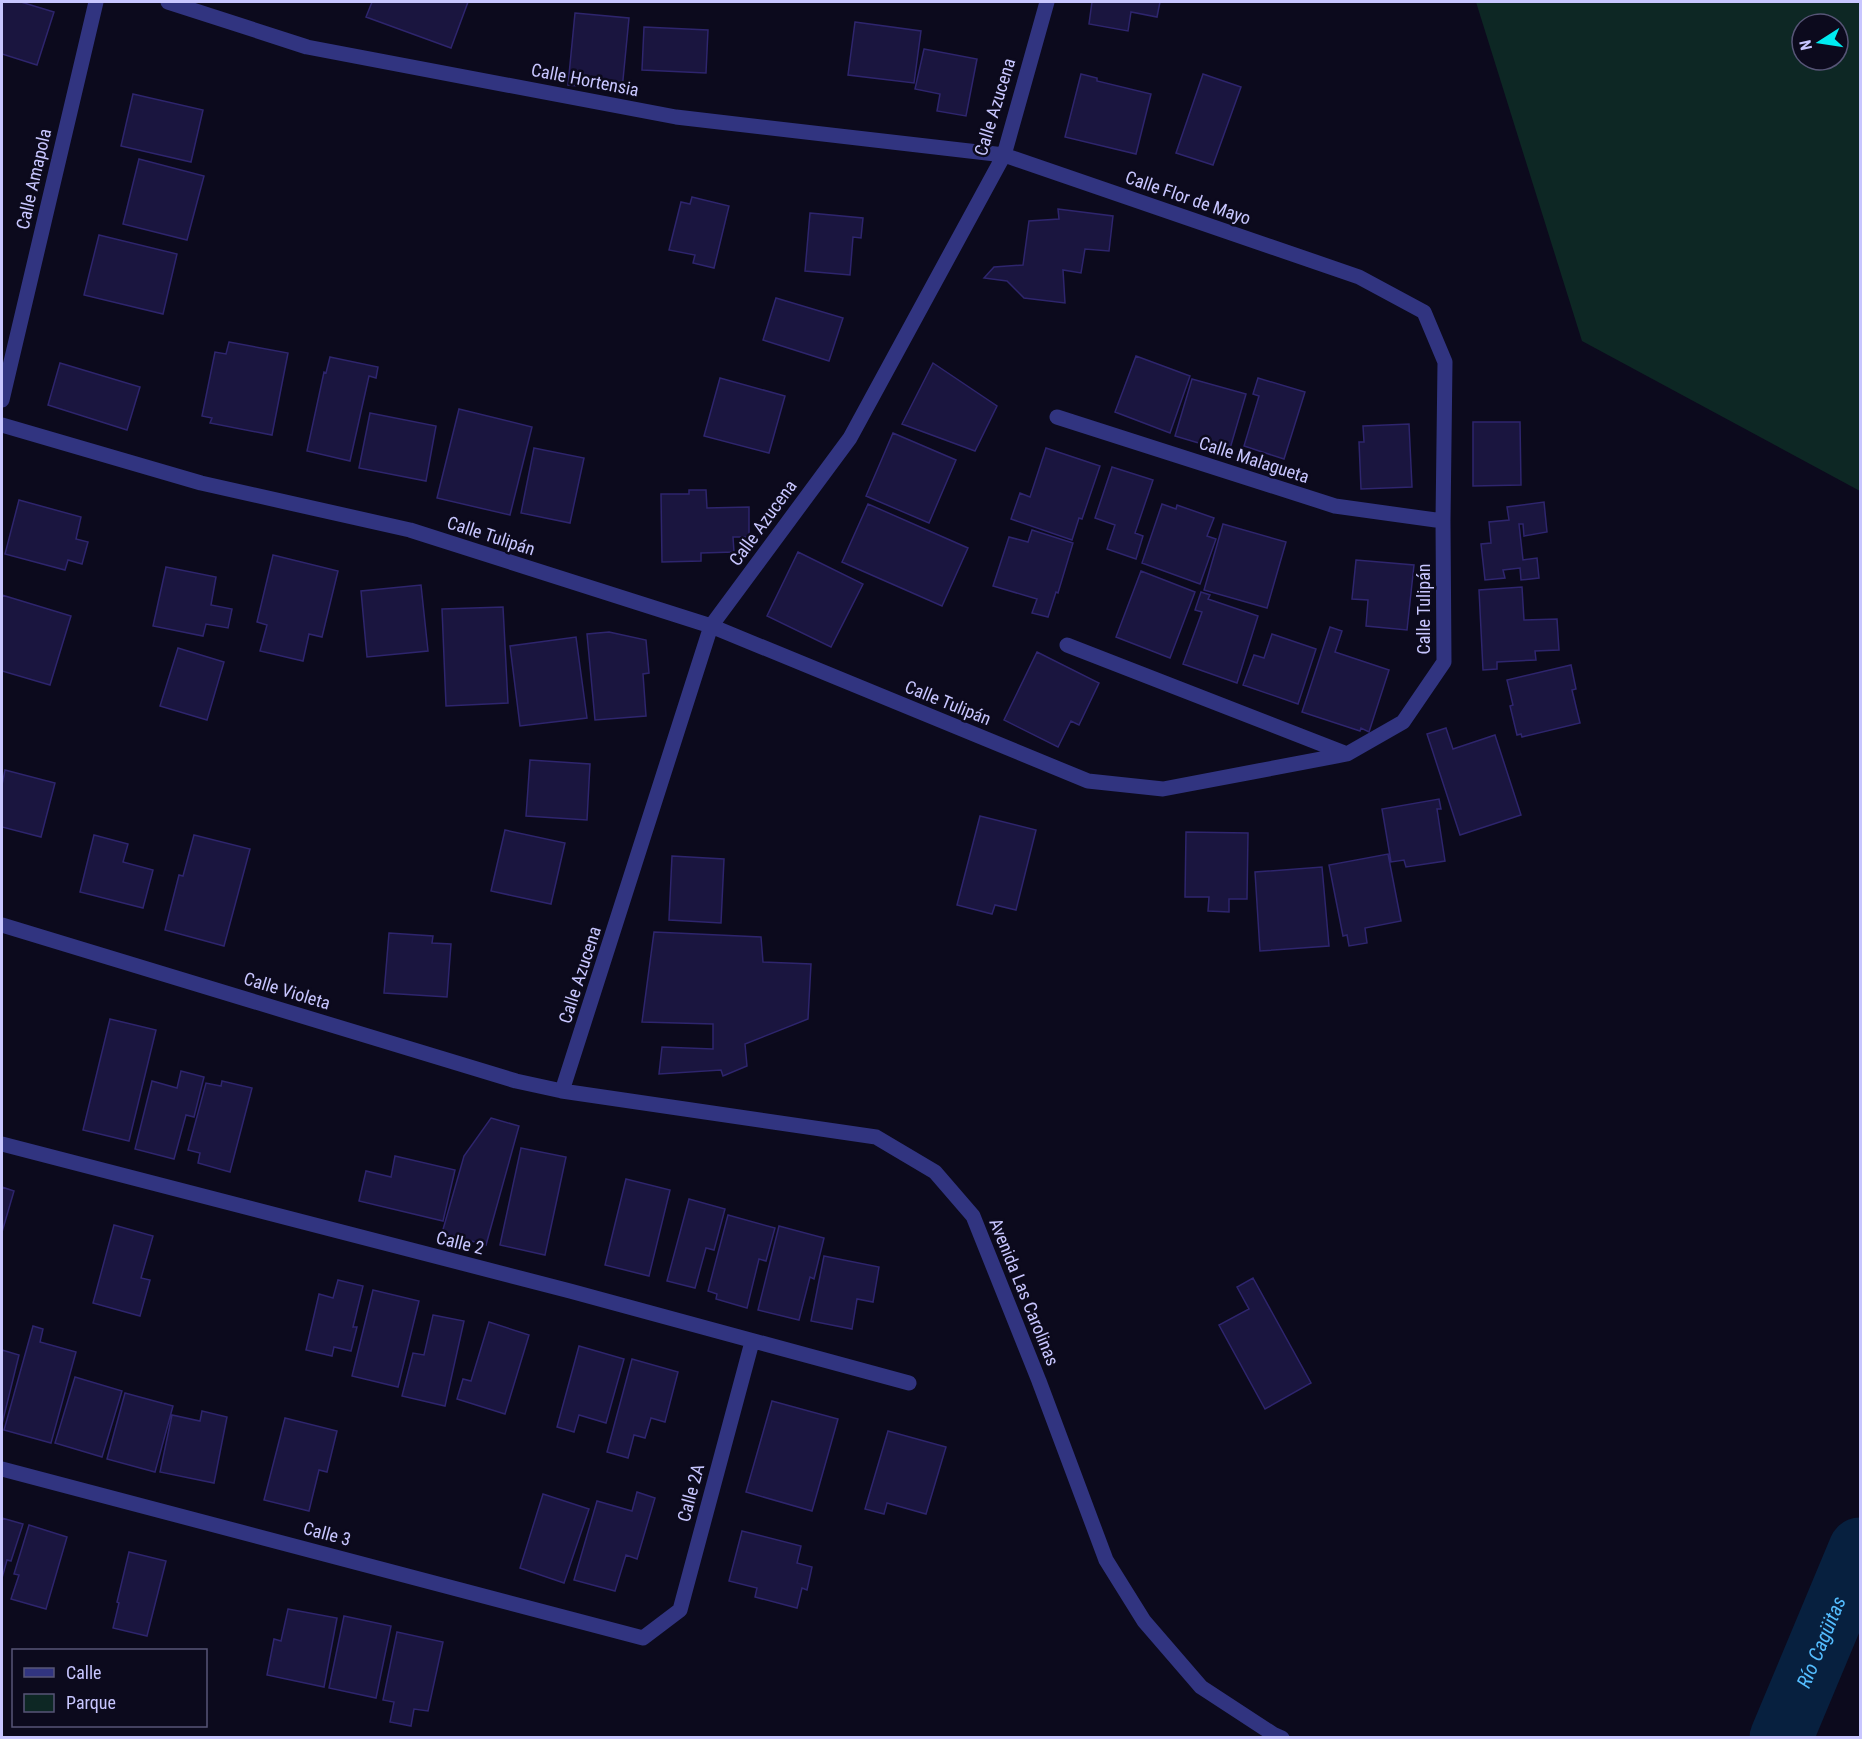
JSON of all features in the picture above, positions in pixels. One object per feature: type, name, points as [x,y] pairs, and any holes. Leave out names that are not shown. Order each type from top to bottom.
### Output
[{"type":"street","name":"Calle Amapola","points":[[2,400],[96,2]]},
{"type":"street","name":"Calle Hortensia","points":[[168,2],[308,47],[676,117],[1004,155]]},
{"type":"street","name":"Calle Azucena","points":[[562,1091],[711,626],[850,438],[1004,155],[1047,2]]},
{"type":"street","name":"Calle Flor de Mayo","points":[[1004,155],[1359,277]]},
{"type":"street","name":"Calle Tulipán","points":[[2,425],[201,483],[410,530],[711,626],[1088,781],[1164,789],[1347,754],[1403,722],[1444,662],[1445,362],[1424,312],[1359,277]]},
{"type":"street","name":"Calle Malagueta","points":[[1057,417],[1335,506],[1443,521]]},
{"type":"street","points":[[1067,645],[1347,754]]},
{"type":"street","name":"Calle Violeta","points":[[2,925],[516,1080],[562,1091]]},
{"type":"street","name":"Avenida Las Carolinas","points":[[562,1091],[876,1137],[935,1172],[972,1216],[1039,1381],[1106,1560],[1144,1621],[1201,1687],[1273,1734],[1282,1737]]},
{"type":"street","name":"Calle 2","points":[[2,1144],[570,1291],[909,1383]]},
{"type":"street","name":"Calle 2A","points":[[643,1638],[680,1610],[752,1342]]},
{"type":"street","name":"Calle 3","points":[[2,1468],[643,1638]]},
{"type":"green space","points":[[1476,2],[1860,2],[1860,491],[1582,341]]},
{"type":"building","points":[[2,2],[21,2],[54,12],[37,65],[2,54]]},
{"type":"building","points":[[372,2],[468,2],[451,48],[366,17]]},
{"type":"building","points":[[1092,2],[1160,2],[1157,17],[1131,12],[1128,31],[1089,24]]},
{"type":"building","points":[[575,13],[629,18],[622,90],[568,85]]},
{"type":"building","points":[[855,22],[921,31],[914,83],[848,75]]},
{"type":"building","points":[[644,27],[708,30],[706,73],[642,70]]},
{"type":"building","points":[[924,49],[977,59],[966,116],[937,111],[940,94],[915,89]]},
{"type":"building","points":[[1081,74],[1097,78],[1097,81],[1151,94],[1136,154],[1065,137]]},
{"type":"building","points":[[1203,74],[1241,87],[1213,165],[1176,153]]},
{"type":"building","points":[[133,94],[203,110],[191,162],[121,146]]},
{"type":"building","points":[[139,159],[204,176],[187,240],[123,224]]},
{"type":"building","points":[[692,197],[729,206],[714,268],[693,263],[695,255],[669,250],[681,202],[690,204]]},
{"type":"building","points":[[1058,209],[1113,216],[1109,251],[1085,249],[1081,273],[1063,270],[1065,303],[1024,298],[1007,281],[984,278],[994,267],[1023,265],[1029,221],[1059,219]]},
{"type":"building","points":[[810,213],[863,218],[861,238],[853,237],[850,275],[805,271]]},
{"type":"building","points":[[99,235],[177,254],[163,314],[84,295]]},
{"type":"building","points":[[776,298],[843,318],[829,361],[763,340]]},
{"type":"building","points":[[229,342],[288,353],[272,435],[210,423],[212,418],[202,416],[215,352],[226,354]]},
{"type":"building","points":[[1136,356],[1190,376],[1170,433],[1115,412]]},
{"type":"building","points":[[330,357],[378,367],[376,378],[369,376],[350,461],[307,451],[324,372],[326,373]]},
{"type":"building","points":[[60,363],[140,387],[127,430],[48,405]]},
{"type":"building","points":[[933,363],[997,406],[975,451],[902,424]]},
{"type":"building","points":[[720,378],[785,396],[769,453],[704,436]]},
{"type":"building","points":[[1258,378],[1305,392],[1284,459],[1244,446],[1259,396],[1253,394]]},
{"type":"building","points":[[1192,379],[1246,394],[1229,452],[1175,436]]},
{"type":"building","points":[[459,409],[532,427],[510,515],[437,498]]},
{"type":"building","points":[[370,413],[436,426],[426,481],[359,468]]},
{"type":"building","points":[[1473,422],[1520,422],[1521,485],[1473,486]]},
{"type":"building","points":[[1409,424],[1412,487],[1361,489],[1359,442],[1364,442],[1363,426]]},
{"type":"building","points":[[893,433],[956,460],[929,523],[866,496]]},
{"type":"building","points":[[534,448],[584,458],[570,523],[521,513]]},
{"type":"building","points":[[1046,448],[1100,466],[1082,519],[1079,518],[1072,540],[1011,519],[1020,493],[1030,497]]},
{"type":"building","points":[[1112,467],[1153,480],[1135,533],[1143,536],[1136,559],[1107,549],[1115,525],[1095,518]]},
{"type":"building","points":[[689,490],[706,490],[707,508],[749,507],[749,537],[733,537],[734,552],[701,553],[701,561],[662,562],[661,494],[689,494]]},
{"type":"building","points":[[19,500],[81,517],[76,539],[88,542],[82,564],[68,560],[65,570],[5,554]]},
{"type":"building","points":[[1544,502],[1547,532],[1524,536],[1523,524],[1519,524],[1523,560],[1537,558],[1539,578],[1521,580],[1520,568],[1503,570],[1505,578],[1485,580],[1481,544],[1491,543],[1489,522],[1509,520],[1507,507]]},
{"type":"building","points":[[868,504],[968,548],[942,606],[842,562]]},
{"type":"building","points":[[1162,504],[1176,509],[1177,505],[1214,518],[1207,536],[1216,539],[1200,584],[1142,563]]},
{"type":"building","points":[[1223,524],[1286,542],[1267,608],[1204,590]]},
{"type":"building","points":[[1032,530],[1073,543],[1048,617],[1032,613],[1037,599],[993,586],[1009,537],[1028,542]]},
{"type":"building","points":[[798,552],[863,584],[831,647],[767,616]]},
{"type":"building","points":[[273,555],[338,571],[322,637],[309,634],[303,661],[260,651],[267,625],[257,622]]},
{"type":"building","points":[[1356,560],[1414,565],[1407,630],[1366,626],[1368,600],[1352,599]]},
{"type":"building","points":[[166,567],[216,577],[211,605],[232,609],[228,628],[206,624],[203,636],[153,626]]},
{"type":"building","points":[[1141,571],[1195,592],[1170,658],[1116,637]]},
{"type":"building","points":[[421,585],[428,651],[367,657],[361,591]]},
{"type":"building","points":[[1522,587],[1524,620],[1557,619],[1559,650],[1535,651],[1536,660],[1497,662],[1497,669],[1483,670],[1479,590]]},
{"type":"building","points":[[1201,592],[1210,595],[1208,599],[1258,616],[1237,683],[1183,664],[1202,612],[1195,610]]},
{"type":"building","points":[[2,595],[71,616],[50,685],[2,671]]},
{"type":"building","points":[[503,607],[508,703],[446,706],[442,609]]},
{"type":"building","points":[[1330,627],[1342,631],[1335,652],[1389,670],[1369,732],[1302,712]]},
{"type":"building","points":[[609,632],[646,640],[649,673],[643,674],[646,716],[595,720],[587,634]]},
{"type":"building","points":[[1272,634],[1316,649],[1298,704],[1243,685],[1254,655],[1264,658]]},
{"type":"building","points":[[576,637],[587,718],[520,726],[510,646]]},
{"type":"building","points":[[178,648],[224,662],[207,720],[160,706]]},
{"type":"building","points":[[1037,652],[1099,683],[1079,725],[1071,721],[1058,747],[1004,720]]},
{"type":"building","points":[[1571,665],[1576,689],[1572,690],[1580,723],[1522,737],[1521,734],[1517,735],[1507,680]]},
{"type":"building","points":[[1446,728],[1453,749],[1495,735],[1521,815],[1460,835],[1427,734]]},
{"type":"building","points":[[530,760],[590,764],[587,820],[526,816]]},
{"type":"building","points":[[5,770],[55,783],[41,837],[2,827],[2,785]]},
{"type":"building","points":[[1439,799],[1441,809],[1437,809],[1445,861],[1406,867],[1404,860],[1391,862],[1382,809]]},
{"type":"building","points":[[980,816],[1036,830],[1016,910],[995,905],[992,914],[957,905]]},
{"type":"building","points":[[505,830],[565,843],[551,904],[491,891]]},
{"type":"building","points":[[1186,832],[1248,833],[1247,899],[1229,899],[1229,912],[1208,911],[1209,897],[1185,897]]},
{"type":"building","points":[[94,835],[128,844],[123,862],[153,870],[143,908],[80,892]]},
{"type":"building","points":[[194,835],[250,849],[224,946],[165,930],[179,875],[183,876]]},
{"type":"building","points":[[1388,854],[1401,921],[1365,928],[1367,943],[1349,946],[1347,935],[1343,936],[1329,865]]},
{"type":"building","points":[[672,856],[724,859],[721,923],[669,920]]},
{"type":"building","points":[[1322,867],[1329,946],[1260,951],[1255,872]]},
{"type":"building","points":[[654,932],[761,937],[763,962],[811,964],[808,1019],[745,1044],[747,1066],[723,1076],[721,1070],[659,1074],[662,1047],[713,1049],[713,1024],[642,1022]]},
{"type":"building","points":[[389,933],[433,936],[432,943],[451,944],[447,997],[384,993]]},
{"type":"building","points":[[110,1019],[156,1030],[129,1141],[83,1130]]},
{"type":"building","points":[[181,1071],[204,1077],[194,1117],[186,1115],[174,1159],[135,1149],[152,1081],[177,1088]]},
{"type":"building","points":[[222,1081],[252,1088],[230,1172],[198,1163],[200,1153],[188,1150],[206,1083],[221,1086]]},
{"type":"building","points":[[491,1118],[519,1126],[486,1245],[442,1233],[464,1156]]},
{"type":"building","points":[[521,1148],[566,1157],[545,1255],[500,1245]]},
{"type":"building","points":[[395,1156],[455,1170],[443,1221],[359,1201],[366,1171],[391,1177]]},
{"type":"building","points":[[626,1179],[670,1190],[649,1276],[605,1265]]},
{"type":"building","points":[[2,1187],[14,1191],[2,1232]]},
{"type":"building","points":[[689,1199],[725,1209],[714,1250],[706,1248],[695,1288],[667,1281]]},
{"type":"building","points":[[728,1215],[775,1228],[766,1261],[759,1259],[747,1308],[716,1299],[717,1294],[708,1291]]},
{"type":"building","points":[[114,1225],[153,1236],[141,1278],[150,1280],[140,1316],[93,1303]]},
{"type":"building","points":[[779,1226],[824,1238],[814,1279],[810,1277],[799,1320],[758,1310]]},
{"type":"building","points":[[824,1256],[879,1267],[873,1302],[857,1299],[852,1329],[811,1321]]},
{"type":"building","points":[[1253,1278],[1311,1383],[1265,1409],[1219,1325],[1249,1309],[1237,1287]]},
{"type":"building","points":[[338,1280],[363,1286],[353,1327],[357,1327],[351,1351],[334,1347],[332,1356],[306,1350],[319,1294],[333,1298]]},
{"type":"building","points":[[373,1290],[419,1301],[398,1387],[352,1376]]},
{"type":"building","points":[[433,1315],[464,1321],[445,1406],[402,1396],[413,1353],[424,1355]]},
{"type":"building","points":[[489,1322],[529,1335],[505,1414],[457,1399],[463,1379],[471,1381]]},
{"type":"building","points":[[33,1326],[43,1329],[40,1342],[76,1352],[51,1443],[4,1430]]},
{"type":"building","points":[[579,1346],[624,1359],[606,1423],[579,1415],[574,1432],[557,1427]]},
{"type":"building","points":[[2,1350],[19,1355],[2,1424]]},
{"type":"building","points":[[632,1359],[678,1372],[665,1422],[651,1418],[645,1438],[634,1435],[628,1458],[607,1452]]},
{"type":"building","points":[[75,1377],[122,1391],[102,1457],[55,1443]]},
{"type":"building","points":[[125,1393],[173,1406],[155,1472],[107,1459]]},
{"type":"building","points":[[772,1401],[838,1419],[812,1511],[746,1492]]},
{"type":"building","points":[[202,1411],[227,1417],[214,1483],[160,1472],[172,1415],[200,1421]]},
{"type":"building","points":[[285,1418],[337,1431],[327,1472],[319,1470],[309,1511],[264,1500]]},
{"type":"building","points":[[888,1431],[946,1447],[926,1514],[887,1503],[884,1514],[865,1509]]},
{"type":"building","points":[[637,1492],[655,1498],[637,1559],[626,1555],[615,1591],[574,1580],[597,1501],[632,1511]]},
{"type":"building","points":[[543,1494],[589,1509],[564,1583],[520,1568]]},
{"type":"building","points":[[2,1518],[23,1524],[11,1561],[7,1560],[2,1578]]},
{"type":"building","points":[[29,1525],[67,1537],[46,1609],[11,1599],[19,1575],[14,1574]]},
{"type":"building","points":[[742,1531],[801,1546],[797,1563],[812,1567],[807,1590],[802,1588],[797,1608],[755,1597],[757,1588],[729,1581]]},
{"type":"building","points":[[129,1552],[166,1561],[147,1636],[113,1628]]},
{"type":"building","points":[[288,1609],[337,1618],[324,1687],[267,1675],[274,1639],[281,1641]]},
{"type":"building","points":[[344,1616],[391,1626],[376,1698],[329,1688]]},
{"type":"building","points":[[397,1632],[443,1642],[428,1711],[414,1709],[411,1726],[390,1722],[394,1702],[383,1700]]},
{"type":"waterway","name":"Río Cagüitas","points":[[1781,1738],[1860,1549]]}]
